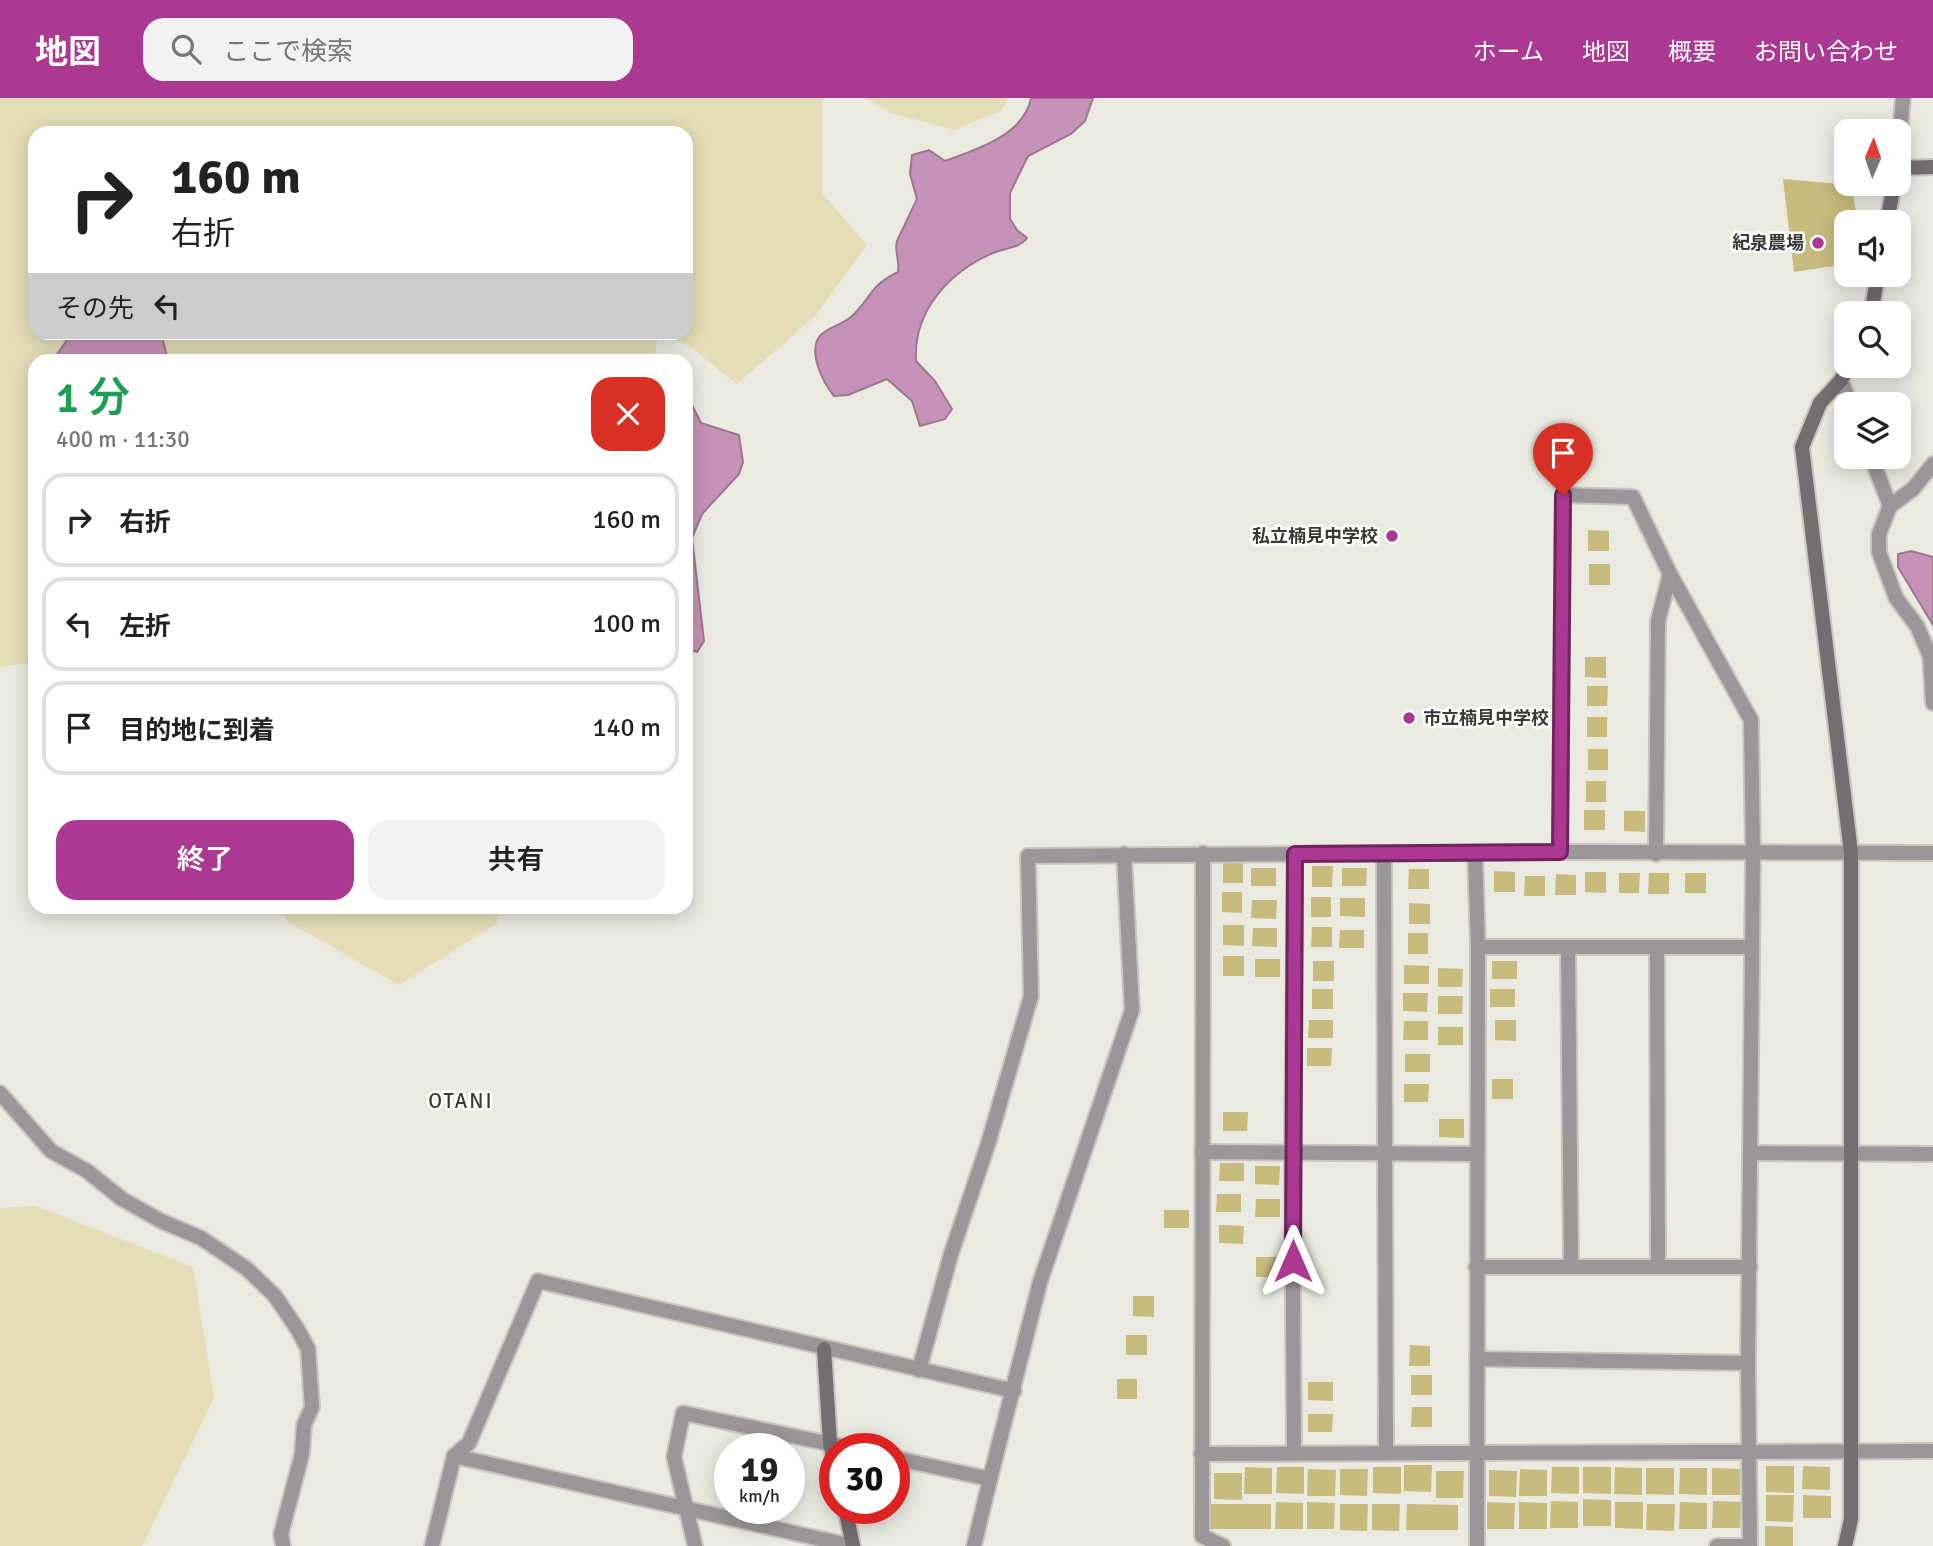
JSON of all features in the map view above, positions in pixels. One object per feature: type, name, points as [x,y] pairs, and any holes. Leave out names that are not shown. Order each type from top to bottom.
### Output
[{"type":"street","points":[[1901,119],[1903,98]]},
{"type":"street","points":[[1911,168],[1933,167]]},
{"type":"street","points":[[1845,1546],[1851,1519],[1851,853],[1802,447],[1820,403],[1841,380],[1846,392]]},
{"type":"street","points":[[1933,464],[1913,489],[1890,506],[1879,534],[1879,552],[1896,598],[1917,626],[1930,656],[1933,704]]},
{"type":"street","points":[[1876,469],[1890,506]]},
{"type":"street","points":[[1560,852],[1563,495],[1633,497],[1670,574],[1751,720],[1753,854],[1748,1363],[1750,1546],[1717,1546]]},
{"type":"street","points":[[1656,854],[1658,621],[1670,574]]},
{"type":"street","points":[[919,1370],[951,1254],[988,1144],[1031,996],[1028,856],[1203,853],[1933,853]]},
{"type":"street","points":[[1203,853],[1202,1536],[1223,1546]]},
{"type":"street","points":[[1475,853],[1478,947],[1477,1546]]},
{"type":"street","points":[[974,1546],[1040,1282],[1132,1010],[1124,854]]},
{"type":"street","points":[[1294,1453],[1292,1151],[1295,854]]},
{"type":"street","points":[[1384,855],[1385,1452]]},
{"type":"street","points":[[1478,947],[1751,947]]},
{"type":"street","points":[[1657,947],[1658,1266]]},
{"type":"street","points":[[1568,948],[1570,1266]]},
{"type":"street","points":[[0,1093],[51,1151],[87,1171],[122,1199],[161,1221],[201,1238],[247,1269],[275,1296],[298,1330],[308,1349],[312,1407],[304,1425],[302,1454],[281,1534],[283,1546]]},
{"type":"street","points":[[1202,1152],[1476,1154]]},
{"type":"street","points":[[1751,1153],[1933,1154]]},
{"type":"street","points":[[1476,1267],[1750,1267]]},
{"type":"street","points":[[432,1546],[454,1456],[469,1444],[538,1281],[1014,1391]]},
{"type":"street","points":[[824,1349],[829,1433]]},
{"type":"street","points":[[1477,1359],[1748,1363]]},
{"type":"street","points":[[695,1546],[674,1457],[683,1413],[819,1441]]},
{"type":"street","points":[[1201,1454],[1933,1451]]},
{"type":"street","points":[[454,1456],[852,1546],[848,1524]]},
{"type":"street","points":[[910,1462],[990,1479]]},
{"type":"shaded area","points":[[0,98],[822,98],[822,193],[867,245],[815,316],[737,384],[689,346],[675,340],[693,340],[693,126],[28,126],[28,340],[67,340],[57,354],[28,354],[28,663],[0,667]]},
{"type":"shaded area","points":[[865,98],[1008,98],[1002,110],[955,130],[894,114]]},
{"type":"shaded area","points":[[1031,98],[1093,98],[1085,121],[1071,134],[1028,156],[1010,193],[1010,219],[1017,230],[1027,238],[1020,244],[993,253],[962,271],[937,295],[927,310],[917,343],[916,361],[935,381],[952,409],[945,419],[920,426],[912,401],[887,379],[848,395],[834,396],[818,368],[816,343],[823,333],[852,316],[881,282],[898,272],[897,241],[917,199],[910,174],[912,155],[929,150],[945,161],[984,146],[1019,122],[1027,111]]},
{"type":"shaded area","points":[[67,340],[163,340],[166,354],[57,354]]},
{"type":"shaded area","points":[[163,340],[657,340],[655,354],[166,354]]},
{"type":"shaded area","points":[[693,407],[701,423],[739,435],[743,462],[739,474],[702,514],[693,536]]},
{"type":"shaded area","points":[[693,547],[704,641],[697,652],[693,651]]},
{"type":"shaded area","points":[[1911,551],[1933,557],[1933,625],[1898,567],[1898,554]]},
{"type":"shaded area","points":[[283,914],[500,914],[496,924],[399,985],[288,922]]},
{"type":"shaded area","points":[[36,1206],[193,1267],[214,1398],[142,1546],[0,1546],[0,1208]]},
{"type":"building","name":"紀泉農場","points":[[1783,179],[1834,183],[1834,196],[1853,196],[1855,210],[1834,210],[1834,266],[1794,272]]},
{"type":"building","points":[[1588,530],[1609,531],[1609,551],[1588,551]]},
{"type":"building","points":[[1589,564],[1610,564],[1610,585],[1589,585]]},
{"type":"building","points":[[1585,657],[1606,657],[1606,678],[1585,677]]},
{"type":"building","points":[[1587,686],[1608,686],[1607,706],[1587,706]]},
{"type":"building","points":[[1587,717],[1607,717],[1607,737],[1587,737]]},
{"type":"building","points":[[1588,749],[1608,749],[1608,770],[1588,770]]},
{"type":"building","points":[[1586,781],[1606,781],[1606,802],[1586,802]]},
{"type":"building","points":[[1584,810],[1605,810],[1605,830],[1584,830]]},
{"type":"building","points":[[1624,811],[1645,811],[1645,832],[1624,831]]},
{"type":"building","points":[[1223,863],[1243,863],[1243,883],[1223,883]]},
{"type":"building","points":[[1312,866],[1333,866],[1332,887],[1312,887]]},
{"type":"building","points":[[1251,868],[1276,868],[1276,886],[1251,886]]},
{"type":"building","points":[[1342,868],[1367,868],[1366,886],[1342,886]]},
{"type":"building","points":[[1409,869],[1429,869],[1429,889],[1408,889]]},
{"type":"building","points":[[1494,871],[1515,872],[1515,892],[1494,892]]},
{"type":"building","points":[[1585,872],[1606,872],[1606,893],[1585,892]]},
{"type":"building","points":[[1619,873],[1640,873],[1639,893],[1619,893]]},
{"type":"building","points":[[1649,873],[1669,873],[1669,894],[1648,894]]},
{"type":"building","points":[[1685,873],[1706,873],[1706,893],[1685,893]]},
{"type":"building","points":[[1556,874],[1576,875],[1576,895],[1555,895]]},
{"type":"building","points":[[1525,876],[1545,876],[1545,896],[1524,896]]},
{"type":"building","points":[[1222,892],[1242,892],[1242,913],[1222,912]]},
{"type":"building","points":[[1311,897],[1331,897],[1331,917],[1311,917]]},
{"type":"building","points":[[1340,898],[1365,898],[1365,917],[1340,916]]},
{"type":"building","points":[[1252,900],[1277,900],[1276,919],[1251,918]]},
{"type":"building","points":[[1409,903],[1430,904],[1430,924],[1409,924]]},
{"type":"building","points":[[1223,925],[1244,925],[1244,946],[1223,945]]},
{"type":"building","points":[[1312,927],[1332,927],[1332,947],[1311,947]]},
{"type":"building","points":[[1253,928],[1277,928],[1277,947],[1252,946]]},
{"type":"building","points":[[1340,930],[1364,930],[1364,948],[1339,948]]},
{"type":"building","points":[[1408,933],[1428,933],[1428,954],[1408,954]]},
{"type":"building","points":[[1223,956],[1244,956],[1244,976],[1223,976]]},
{"type":"building","points":[[1255,959],[1280,959],[1280,977],[1255,977]]},
{"type":"building","points":[[1313,961],[1334,961],[1334,981],[1313,981]]},
{"type":"building","points":[[1492,961],[1517,961],[1517,979],[1492,979]]},
{"type":"building","points":[[1404,965],[1429,966],[1429,984],[1404,984]]},
{"type":"building","points":[[1438,968],[1463,969],[1462,987],[1438,987]]},
{"type":"building","points":[[1312,989],[1333,989],[1333,1009],[1312,1009]]},
{"type":"building","points":[[1490,989],[1515,989],[1515,1007],[1490,1007]]},
{"type":"building","points":[[1403,993],[1428,993],[1427,1012],[1403,1011]]},
{"type":"building","points":[[1438,996],[1463,996],[1462,1014],[1438,1014]]},
{"type":"building","points":[[1309,1020],[1333,1020],[1333,1038],[1308,1038]]},
{"type":"building","points":[[1495,1020],[1516,1020],[1516,1041],[1495,1040]]},
{"type":"building","points":[[1404,1021],[1428,1021],[1428,1040],[1403,1040]]},
{"type":"building","points":[[1438,1027],[1463,1027],[1463,1045],[1438,1045]]},
{"type":"building","points":[[1307,1048],[1332,1048],[1331,1066],[1307,1066]]},
{"type":"building","points":[[1405,1054],[1430,1054],[1430,1072],[1405,1072]]},
{"type":"building","points":[[1492,1079],[1513,1079],[1513,1099],[1492,1099]]},
{"type":"building","points":[[1404,1084],[1429,1084],[1428,1102],[1404,1102]]},
{"type":"building","points":[[1223,1112],[1248,1112],[1247,1131],[1223,1131]]},
{"type":"building","points":[[1439,1119],[1464,1119],[1464,1138],[1439,1137]]},
{"type":"building","points":[[1220,1163],[1244,1163],[1244,1181],[1219,1181]]},
{"type":"building","points":[[1255,1166],[1280,1166],[1279,1185],[1255,1184]]},
{"type":"building","points":[[1217,1194],[1241,1194],[1241,1212],[1216,1212]]},
{"type":"building","points":[[1256,1199],[1280,1199],[1280,1217],[1255,1217]]},
{"type":"building","points":[[1164,1210],[1189,1210],[1189,1228],[1164,1228]]},
{"type":"building","points":[[1219,1225],[1244,1226],[1243,1244],[1219,1243]]},
{"type":"building","points":[[1256,1257],[1277,1257],[1276,1277],[1256,1277]]},
{"type":"building","points":[[1133,1296],[1154,1296],[1154,1317],[1133,1316]]},
{"type":"building","points":[[1126,1335],[1147,1335],[1147,1355],[1126,1355]]},
{"type":"building","points":[[1410,1345],[1430,1346],[1430,1366],[1409,1366]]},
{"type":"building","points":[[1411,1375],[1432,1375],[1432,1395],[1411,1395]]},
{"type":"building","points":[[1117,1379],[1137,1379],[1137,1399],[1117,1399]]},
{"type":"building","points":[[1308,1382],[1333,1382],[1333,1401],[1308,1400]]},
{"type":"building","points":[[1412,1407],[1432,1407],[1432,1427],[1411,1427]]},
{"type":"building","points":[[1308,1414],[1333,1414],[1332,1432],[1308,1432]]},
{"type":"building","points":[[1404,1465],[1432,1465],[1431,1492],[1404,1491]]},
{"type":"building","points":[[1766,1466],[1794,1466],[1794,1493],[1766,1492]]},
{"type":"building","points":[[1803,1466],[1830,1467],[1830,1490],[1802,1489]]},
{"type":"building","points":[[1245,1467],[1272,1468],[1272,1494],[1244,1494]]},
{"type":"building","points":[[1277,1467],[1304,1467],[1304,1494],[1276,1493]]},
{"type":"building","points":[[1373,1467],[1401,1467],[1401,1494],[1373,1493]]},
{"type":"building","points":[[1552,1467],[1579,1467],[1579,1494],[1551,1493]]},
{"type":"building","points":[[1583,1467],[1611,1467],[1611,1494],[1583,1493]]},
{"type":"building","points":[[1615,1467],[1642,1468],[1642,1495],[1614,1494]]},
{"type":"building","points":[[1646,1468],[1674,1468],[1674,1495],[1646,1494]]},
{"type":"building","points":[[1680,1468],[1707,1468],[1707,1495],[1679,1494]]},
{"type":"building","points":[[1712,1468],[1740,1469],[1740,1495],[1712,1495]]},
{"type":"building","points":[[1308,1469],[1336,1470],[1335,1496],[1307,1496]]},
{"type":"building","points":[[1340,1469],[1368,1469],[1367,1496],[1340,1495]]},
{"type":"building","points":[[1520,1469],[1547,1470],[1547,1496],[1519,1496]]},
{"type":"building","points":[[1489,1470],[1517,1471],[1516,1497],[1489,1496]]},
{"type":"building","points":[[1436,1471],[1464,1471],[1463,1498],[1436,1498]]},
{"type":"building","points":[[1214,1473],[1242,1473],[1242,1500],[1214,1499]]},
{"type":"building","points":[[1766,1495],[1794,1495],[1793,1522],[1766,1521]]},
{"type":"building","points":[[1803,1495],[1831,1496],[1831,1518],[1803,1518]]},
{"type":"building","points":[[1583,1499],[1611,1500],[1611,1526],[1583,1526]]},
{"type":"building","points":[[1551,1501],[1578,1502],[1578,1528],[1550,1528]]},
{"type":"building","points":[[1713,1501],[1741,1502],[1740,1528],[1712,1528]]},
{"type":"building","points":[[1276,1502],[1303,1503],[1303,1529],[1275,1529]]},
{"type":"building","points":[[1307,1502],[1335,1503],[1334,1529],[1307,1529]]},
{"type":"building","points":[[1487,1502],[1515,1503],[1514,1529],[1487,1529]]},
{"type":"building","points":[[1519,1502],[1547,1503],[1547,1529],[1519,1529]]},
{"type":"building","points":[[1615,1502],[1643,1502],[1643,1529],[1615,1528]]},
{"type":"building","points":[[1680,1502],[1707,1503],[1707,1529],[1679,1529]]},
{"type":"building","points":[[1211,1504],[1271,1504],[1271,1529],[1211,1529]]},
{"type":"building","points":[[1340,1504],[1368,1504],[1367,1531],[1340,1530]]},
{"type":"building","points":[[1372,1504],[1400,1504],[1399,1531],[1372,1530]]},
{"type":"building","points":[[1407,1504],[1458,1505],[1458,1530],[1406,1530]]},
{"type":"building","points":[[1647,1504],[1675,1504],[1674,1531],[1646,1530]]},
{"type":"building","points":[[1765,1526],[1793,1527],[1793,1546],[1765,1546]]},
{"type":"place","name":"紀泉農場","points":[[1818,243]]},
{"type":"place","name":"私立楠見中学校","points":[[1392,536]]},
{"type":"place","name":"市立楠見中学校","points":[[1409,718]]},
{"type":"district","name":"OTANI","points":[[461,1101]]},
{"type":"route","points":[[1293,1261],[1295,854],[1560,852],[1565,547],[1563,495]]}]
